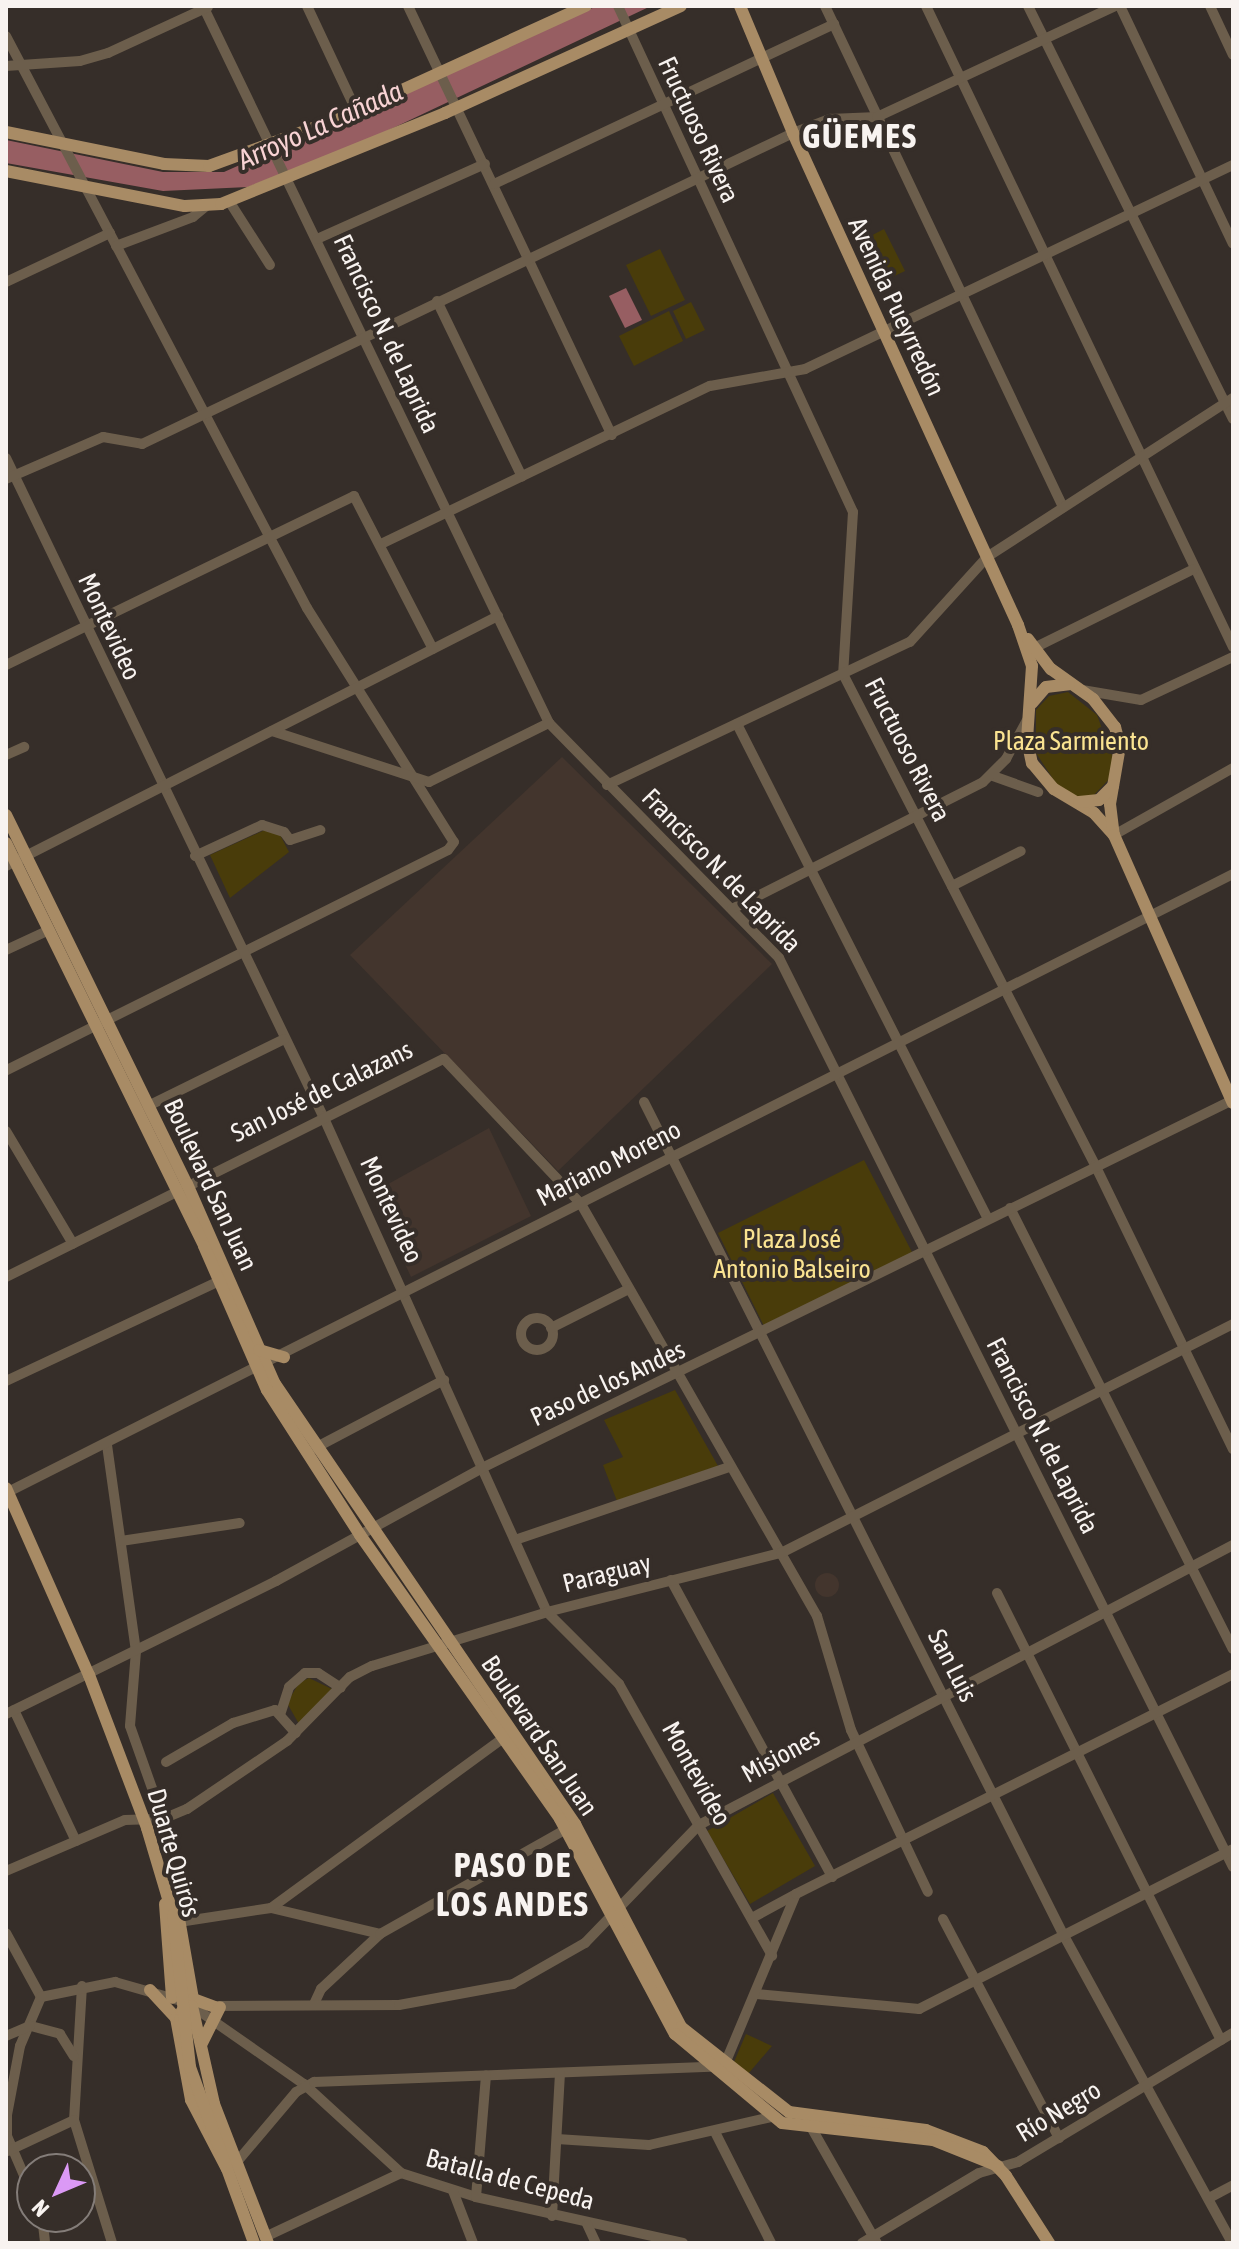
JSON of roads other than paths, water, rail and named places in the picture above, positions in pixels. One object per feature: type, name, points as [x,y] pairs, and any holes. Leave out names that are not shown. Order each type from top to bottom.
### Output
[{"type":"main road","points":[[6,132],[186,166],[240,158],[441,77],[586,6]]},
{"type":"main road","points":[[6,171],[206,206],[229,201],[287,180],[681,6]]},
{"type":"main road","name":"Avenida Pueyrredón","points":[[740,6],[793,133],[1018,625],[1032,666],[1031,706],[1027,720],[1032,763],[1054,789],[1077,802],[1114,835]]},
{"type":"main road","name":"Avenida Pueyrredón","points":[[1018,625],[1034,648],[1115,727],[1119,765],[1113,786],[1114,835],[1233,1101]]},
{"type":"main road","points":[[1031,706],[1046,687],[1073,686]]},
{"type":"main road","points":[[1077,802],[1099,800],[1113,786]]},
{"type":"main road","name":"Boulevard San Juan","points":[[6,815],[15,861],[101,1023],[182,1186],[259,1350],[262,1368],[365,1532]]},
{"type":"main road","name":"Boulevard San Juan","points":[[6,843],[49,930],[148,1106],[219,1281],[262,1368],[365,1532],[570,1827],[681,2027],[771,2117],[811,2127],[933,2140],[998,2166]]},
{"type":"main road","points":[[259,1350],[284,1357]]},
{"type":"main road","name":"Duarte Quirós","points":[[7,1491],[89,1675],[144,1818],[176,1918],[201,2047],[232,2166]]},
{"type":"main road","points":[[163,1877],[172,1993],[215,2011],[201,2047]]},
{"type":"main road","name":"Duarte Quirós","points":[[176,1918],[190,2067],[262,2241]]},
{"type":"main road","points":[[150,1990],[176,2018],[191,2100],[232,2166]]},
{"type":"main road","points":[[179,2032],[182,2011],[193,2003]]},
{"type":"main road","name":"Boulevard San Juan","points":[[720,2068],[789,2112],[926,2130],[983,2152],[998,2166]]},
{"type":"main road","points":[[998,2166],[1049,2243]]},
{"type":"street","points":[[307,6],[356,110]]},
{"type":"street","points":[[408,6],[612,435]]},
{"type":"street","name":"Fructuoso Rivera","points":[[618,6],[695,179],[791,374],[855,517],[843,674],[1095,1165],[1233,1449]]},
{"type":"street","points":[[825,6],[1063,507]]},
{"type":"street","points":[[926,6],[1042,256],[1233,647]]},
{"type":"street","points":[[1028,6],[1130,214],[1228,402],[1233,419]]},
{"type":"street","points":[[10,478],[103,437],[142,444],[793,133],[830,119],[877,117],[1117,6],[1233,244]]},
{"type":"street","points":[[1210,6],[1233,55]]},
{"type":"street","points":[[6,66],[80,61],[108,53],[206,7]]},
{"type":"street","name":"Francisco N. de Laprida","points":[[206,7],[361,337],[549,723],[779,958],[1106,1611],[1154,1714],[1230,1851],[1233,1867]]},
{"type":"street","points":[[494,184],[664,107],[834,24]]},
{"type":"street","points":[[6,36],[267,535],[356,687],[453,836],[453,847],[6,1070]]},
{"type":"street","points":[[317,239],[485,164]]},
{"type":"street","points":[[381,544],[718,382],[791,374],[1233,165]]},
{"type":"street","points":[[229,201],[270,265]]},
{"type":"street","points":[[116,246],[193,217],[206,206]]},
{"type":"street","points":[[6,282],[110,233]]},
{"type":"street","points":[[437,301],[522,477]]},
{"type":"street","points":[[607,785],[910,642],[987,557],[1228,402]]},
{"type":"street","name":"Montevideo","points":[[6,458],[10,478],[323,1116],[547,1612],[619,1684],[772,1956]]},
{"type":"street","points":[[6,665],[267,535],[357,496],[433,649]]},
{"type":"street","points":[[1034,648],[1194,569]]},
{"type":"street","points":[[15,861],[498,616]]},
{"type":"street","points":[[1073,686],[1141,700],[1233,657]]},
{"type":"street","points":[[732,909],[811,866],[993,776],[1027,720]]},
{"type":"street","points":[[272,731],[419,782],[432,782],[549,723]]},
{"type":"street","points":[[737,724],[988,1219]]},
{"type":"street","points":[[6,755],[24,747]]},
{"type":"street","points":[[1114,835],[1233,768]]},
{"type":"street","points":[[993,776],[1038,792]]},
{"type":"street","points":[[195,856],[262,825],[284,832],[290,840],[320,830]]},
{"type":"street","points":[[952,886],[1021,851]]},
{"type":"street","name":"Mariano Moreno","points":[[7,1491],[284,1357],[672,1156],[1233,875]]},
{"type":"street","points":[[6,950],[49,930]]},
{"type":"street","points":[[148,1106],[284,1039]]},
{"type":"street","name":"San José de Calazans","points":[[6,1277],[182,1186],[444,1059],[581,1204]]},
{"type":"street","name":"Paso de los Andes","points":[[10,1712],[136,1651],[482,1468],[677,1377],[1095,1165],[1233,1101]]},
{"type":"street","name":"San Luis","points":[[644,1102],[1063,1934],[1143,2087],[1232,2243]]},
{"type":"street","points":[[6,1131],[73,1244]]},
{"type":"street","points":[[581,1204],[822,1629],[855,1740],[928,1892]]},
{"type":"street","points":[[1010,1208],[1233,1649]]},
{"type":"street","points":[[6,1381],[219,1281]]},
{"type":"street","points":[[551,1328],[629,1289]]},
{"type":"street","name":"Paraguay","points":[[6,1871],[125,1820],[163,1819],[195,1805],[296,1733],[359,1672],[442,1642],[547,1612],[781,1553],[1233,1324]]},
{"type":"street","points":[[315,1448],[444,1380]]},
{"type":"street","points":[[107,1445],[136,1651],[130,1726],[163,1819]]},
{"type":"street","points":[[515,1540],[730,1467]]},
{"type":"street","points":[[121,1541],[240,1523]]},
{"type":"street","name":"Misiones","points":[[215,2011],[314,2004],[411,2004],[513,1984],[576,1951],[699,1825],[855,1740],[1233,1545]]},
{"type":"street","points":[[671,1580],[832,1877]]},
{"type":"street","points":[[997,1593],[1221,2040]]},
{"type":"street","points":[[281,1712],[289,1687],[305,1673],[318,1673],[341,1688]]},
{"type":"street","points":[[752,1918],[1233,1674]]},
{"type":"street","points":[[10,1712],[76,1841]]},
{"type":"street","points":[[281,1712],[296,1733]]},
{"type":"street","points":[[166,1762],[233,1723],[281,1712]]},
{"type":"street","points":[[271,1908],[508,1734]]},
{"type":"street","points":[[314,2004],[321,1989],[380,1934],[570,1827]]},
{"type":"street","points":[[757,1994],[914,2010],[1230,1851]]},
{"type":"street","points":[[232,2166],[304,2084],[720,2068],[757,1994],[796,1894]]},
{"type":"street","points":[[176,1918],[271,1908],[380,1934]]},
{"type":"street","points":[[943,1919],[1059,2138]]},
{"type":"street","points":[[7,1938],[41,1997],[10,2084],[9,2151],[74,2120]]},
{"type":"street","points":[[41,1997],[82,1986],[115,1982],[172,1993]]},
{"type":"street","points":[[82,1986],[74,2120],[112,2243]]},
{"type":"street","name":"Batalla de Cepeda","points":[[215,2011],[304,2084],[401,2173],[453,2191],[552,2216],[683,2243]]},
{"type":"street","points":[[6,2036],[31,2026],[60,2034],[76,2061]]},
{"type":"street","name":"Río Negro","points":[[862,2243],[875,2240],[998,2166],[1018,2162],[1233,2033]]},
{"type":"street","points":[[552,2216],[560,2073]]},
{"type":"street","points":[[476,2197],[486,2075]]},
{"type":"street","points":[[557,2139],[638,2146],[715,2132],[771,2117]]},
{"type":"street","points":[[811,2127],[875,2240]]},
{"type":"street","points":[[715,2132],[771,2243]]},
{"type":"street","points":[[262,2241],[401,2173]]},
{"type":"street","points":[[1209,2198],[1233,2185]]},
{"type":"street","points":[[453,2191],[473,2243]]},
{"type":"street","points":[[587,2224],[596,2243]]},
{"type":"district","name":"GÜEMES","points":[[860,136]]},
{"type":"district","name":"PASO DE LOS ANDES","points":[[513,1884]]},
{"type":"water label","name":"Arroyo La Cañada","points":[[320,125]]},
{"type":"park label","name":"Plaza Sarmiento","points":[[1071,742]]},
{"type":"park label","name":"Plaza José Antonio Balseiro","points":[[792,1255]]}]
